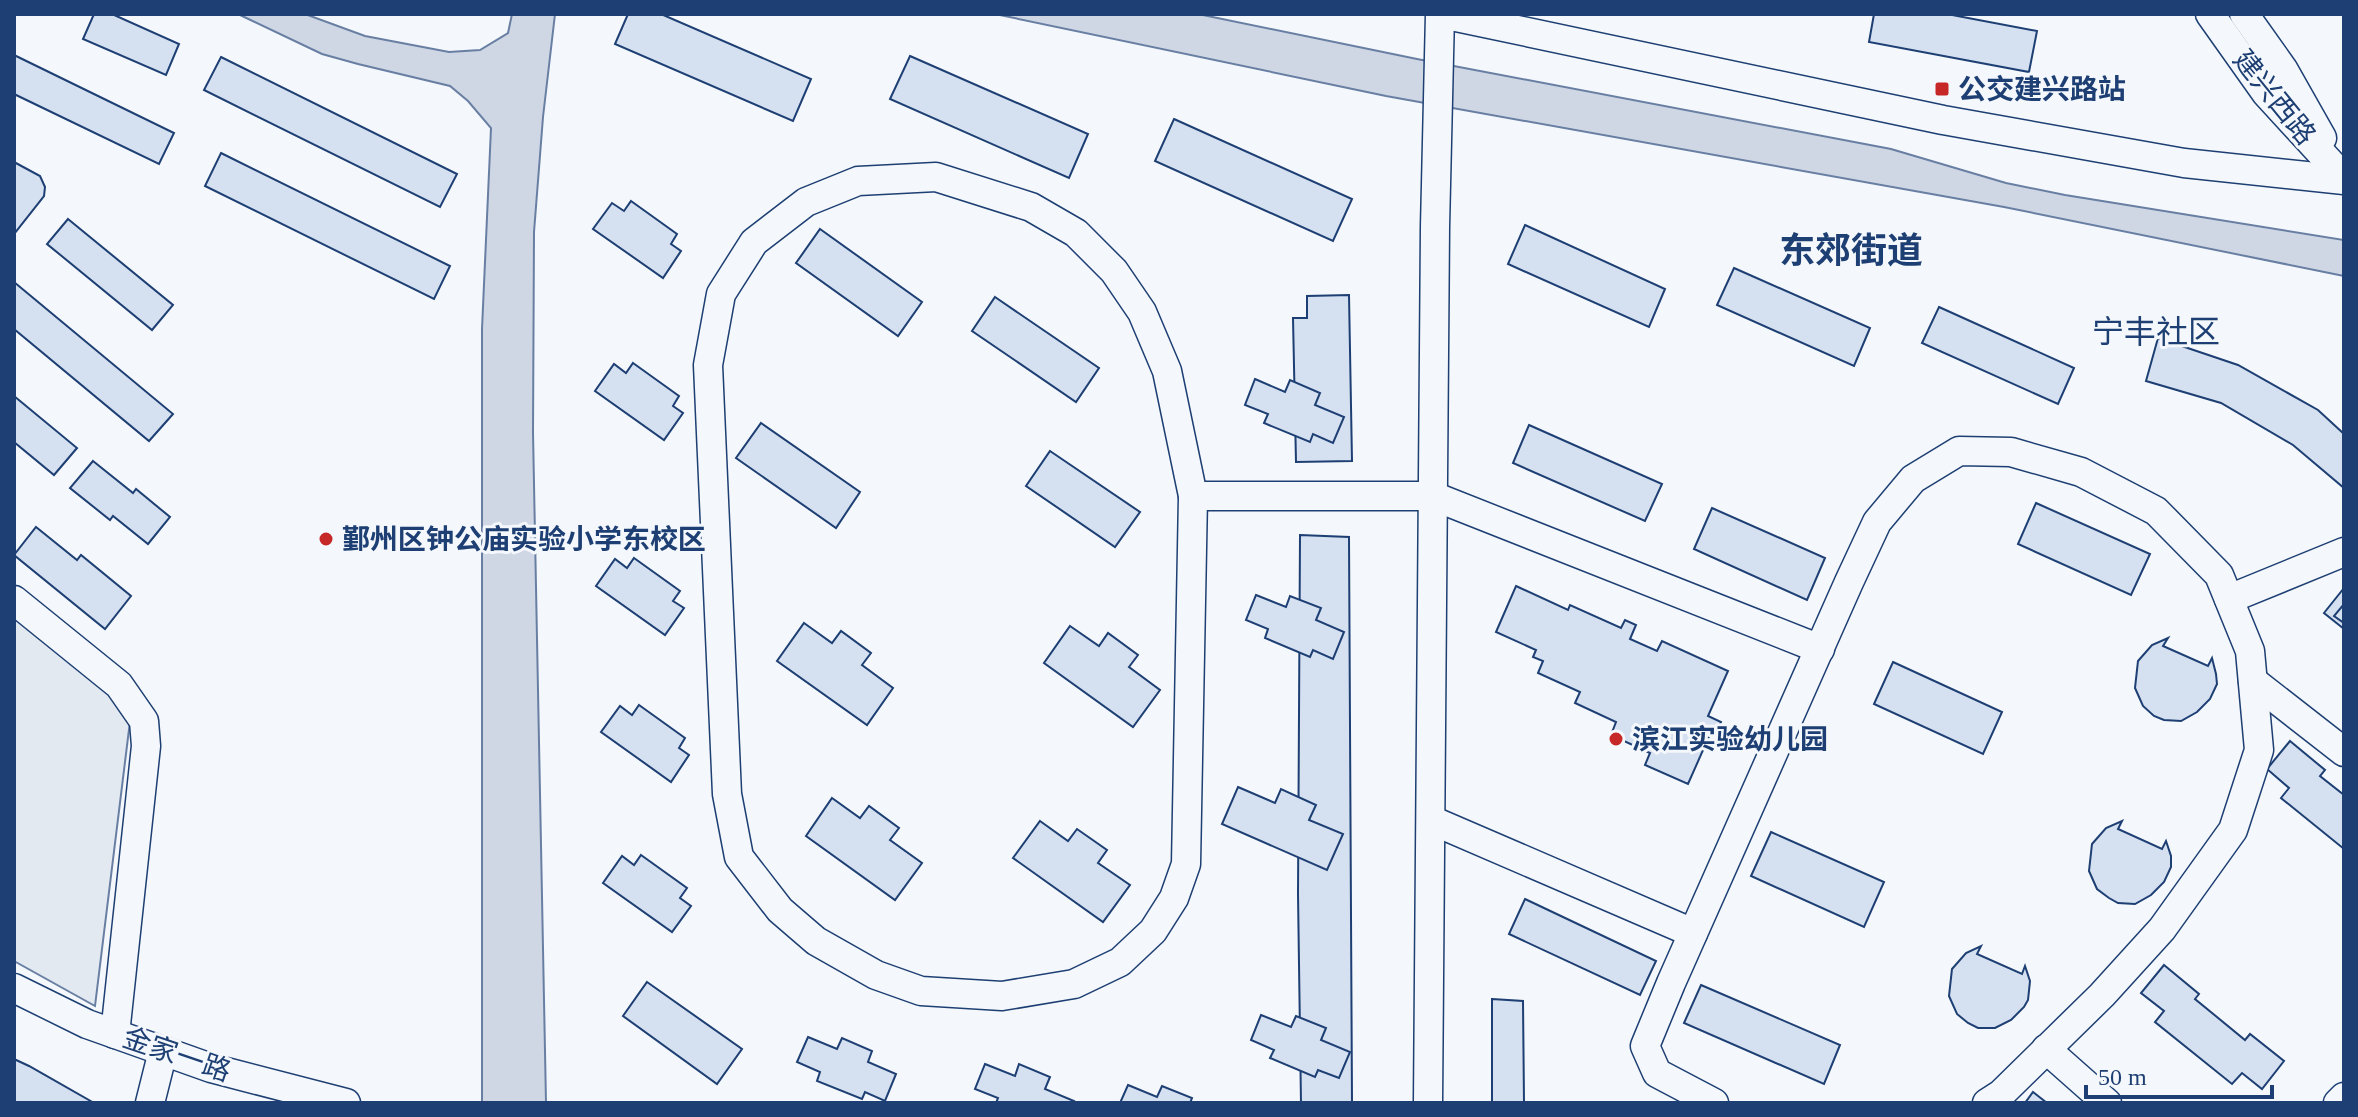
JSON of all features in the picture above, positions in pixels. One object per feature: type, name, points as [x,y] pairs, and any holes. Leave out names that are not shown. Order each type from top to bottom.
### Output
[{"type":"street","name":"建兴西路","points":[[2210,14],[2266,93],[2344,178]]},
{"type":"street","name":"建兴西路","points":[[2244,14],[2283,69],[2344,178]]},
{"type":"street","points":[[1428,1103],[1436,136],[1441,19],[1943,120],[2184,163],[2344,178]]},
{"type":"street","points":[[936,177],[1031,207],[1076,233],[1114,271],[1142,312],[1167,371],[1193,496],[1186,864],[1174,898],[1153,931],[1120,962],[1074,984],[1002,996],[921,991],[876,975],[816,941],[780,910],[739,857],[727,794],[708,365],[721,294],[754,242],[806,202],[858,181],[936,177]]},
{"type":"street","points":[[1714,1103],[1657,1073],[1645,1046],[1877,522],[1913,479],[1959,451],[2011,452],[2081,472],[2156,511],[2219,575],[2250,651],[2259,750],[2233,830],[2162,929],[2102,995],[2001,1094],[1987,1103]]},
{"type":"street","points":[[1193,496],[1433,496],[1820,649]]},
{"type":"street","points":[[2229,599],[2344,552]]},
{"type":"street","points":[[14,600],[119,685],[144,721],[146,746],[115,1034]]},
{"type":"street","points":[[2253,681],[2344,752]]},
{"type":"street","points":[[1431,820],[1693,933]]},
{"type":"street","name":"金家一路","points":[[14,988],[87,1024],[211,1068],[346,1103]]},
{"type":"street","points":[[2046,1049],[2107,1103]]},
{"type":"street","points":[[150,1103],[163,1051]]},
{"type":"street","points":[[2338,1103],[2344,1097]]},
{"type":"shaded area","points":[[238,14],[305,14],[365,36],[449,52],[480,50],[508,33],[512,14],[555,14],[534,232],[533,432],[546,1103],[482,1103],[482,329],[491,128],[468,101],[450,86],[322,54]]},
{"type":"shaded area","points":[[995,14],[1198,14],[1891,149],[2006,183],[2065,195],[2344,240],[2344,276],[2004,207],[1386,96]]},
{"type":"shaded area","points":[[14,613],[132,705],[95,1006],[14,961]]},
{"type":"building","points":[[94,14],[112,14],[179,44],[166,75],[83,39]]},
{"type":"building","points":[[628,14],[661,14],[811,79],[793,121],[615,44]]},
{"type":"building","points":[[1874,14],[1947,14],[2037,31],[2029,72],[1869,42]]},
{"type":"building","points":[[14,55],[174,133],[159,164],[14,94]]},
{"type":"building","points":[[910,56],[1088,134],[1069,178],[890,99]]},
{"type":"building","points":[[221,57],[457,174],[440,207],[204,90]]},
{"type":"building","points":[[1174,119],[1352,199],[1333,241],[1155,161]]},
{"type":"building","points":[[221,153],[450,266],[434,299],[205,186]]},
{"type":"building","points":[[14,162],[40,176],[45,187],[44,196],[14,234]]},
{"type":"building","points":[[631,201],[677,234],[671,244],[681,251],[663,278],[593,229],[612,203],[624,211]]},
{"type":"building","points":[[68,219],[173,305],[152,330],[47,244]]},
{"type":"building","points":[[1525,225],[1665,289],[1649,327],[1508,264]]},
{"type":"building","points":[[820,229],[922,302],[898,336],[796,263]]},
{"type":"building","points":[[1734,268],[1870,328],[1854,366],[1717,305]]},
{"type":"building","points":[[14,282],[173,414],[149,441],[14,329]]},
{"type":"building","points":[[1349,295],[1352,461],[1296,462],[1293,318],[1307,318],[1307,296]]},
{"type":"building","points":[[995,297],[1099,368],[1076,402],[972,331]]},
{"type":"building","points":[[1939,307],[2074,368],[2058,404],[1922,343]]},
{"type":"building","points":[[2158,338],[2238,365],[2318,410],[2344,434],[2344,488],[2293,445],[2221,403],[2146,381]]},
{"type":"building","points":[[633,363],[679,396],[673,406],[683,413],[664,440],[595,391],[614,364],[626,373]]},
{"type":"building","points":[[1255,379],[1285,392],[1290,380],[1320,393],[1315,405],[1344,417],[1333,443],[1313,434],[1310,442],[1264,423],[1268,414],[1245,405]]},
{"type":"building","points":[[14,396],[77,448],[54,475],[14,442]]},
{"type":"building","points":[[761,423],[860,492],[836,528],[736,458]]},
{"type":"building","points":[[1529,425],[1662,484],[1645,521],[1513,463]]},
{"type":"building","points":[[1050,451],[1140,512],[1115,547],[1026,486]]},
{"type":"building","points":[[93,461],[133,493],[136,489],[170,517],[148,544],[113,516],[110,520],[70,488]]},
{"type":"building","points":[[2036,503],[2150,554],[2131,595],[2018,544]]},
{"type":"building","points":[[1712,508],[1825,558],[1807,600],[1694,549]]},
{"type":"building","points":[[36,527],[77,560],[81,555],[131,596],[105,629],[14,555]]},
{"type":"building","points":[[1300,535],[1349,537],[1352,1103],[1301,1103],[1298,894]]},
{"type":"building","points":[[634,558],[680,591],[673,601],[684,608],[665,635],[596,586],[615,559],[627,568]]},
{"type":"building","points":[[1516,586],[1568,610],[1570,605],[1621,628],[1625,620],[1636,625],[1630,639],[1657,651],[1662,641],[1728,671],[1708,716],[1721,722],[1716,734],[1711,732],[1688,784],[1645,765],[1650,753],[1611,735],[1616,722],[1575,703],[1580,692],[1538,673],[1543,661],[1533,657],[1536,650],[1496,632]]},
{"type":"building","points":[[2344,588],[2344,629],[2324,613]]},
{"type":"building","points":[[1256,595],[1286,607],[1290,596],[1321,608],[1316,620],[1344,632],[1333,659],[1313,650],[1310,657],[1265,638],[1268,629],[1246,620]]},
{"type":"building","points":[[2344,604],[2344,623],[2334,616]]},
{"type":"building","points":[[804,623],[832,643],[841,631],[871,653],[862,665],[893,688],[867,725],[777,661]]},
{"type":"building","points":[[1070,626],[1099,646],[1108,633],[1138,655],[1129,667],[1160,690],[1133,727],[1044,663]]},
{"type":"building","points":[[2168,638],[2163,646],[2208,666],[2212,658],[2216,674],[2217,684],[2210,699],[2197,712],[2181,721],[2154,716],[2143,706],[2135,688],[2138,661],[2152,645]]},
{"type":"building","points":[[1893,662],[2002,712],[1983,754],[1874,704]]},
{"type":"building","points":[[639,705],[685,738],[679,748],[689,755],[671,782],[601,732],[620,706],[632,715]]},
{"type":"building","points":[[2290,741],[2325,770],[2320,776],[2344,795],[2344,849],[2281,798],[2289,788],[2267,769]]},
{"type":"building","points":[[1238,787],[1275,803],[1281,789],[1316,805],[1309,820],[1343,834],[1327,870],[1222,824]]},
{"type":"building","points":[[832,798],[860,818],[869,806],[899,828],[890,840],[922,863],[895,900],[806,836]]},
{"type":"building","points":[[1040,821],[1068,841],[1077,829],[1107,850],[1098,863],[1130,885],[1103,922],[1013,858]]},
{"type":"building","points":[[2122,821],[2118,829],[2162,849],[2166,841],[2171,856],[2171,867],[2164,882],[2151,895],[2135,904],[2118,903],[2109,898],[2097,889],[2089,871],[2092,844],[2106,828]]},
{"type":"building","points":[[1771,832],[1884,882],[1864,927],[1751,876]]},
{"type":"building","points":[[641,855],[687,888],[680,898],[691,906],[672,932],[603,883],[622,856],[634,865]]},
{"type":"building","points":[[1525,899],[1656,961],[1640,995],[1509,934]]},
{"type":"building","points":[[1981,946],[1977,954],[2022,974],[2025,966],[2030,981],[2024,1007],[2011,1020],[1995,1028],[1978,1028],[1968,1023],[1957,1014],[1949,996],[1952,969],[1966,953]]},
{"type":"building","points":[[2164,965],[2199,994],[2195,999],[2245,1040],[2250,1034],[2284,1061],[2262,1089],[2242,1073],[2232,1084],[2155,1022],[2164,1011],[2141,993]]},
{"type":"building","points":[[647,982],[742,1049],[717,1084],[623,1016]]},
{"type":"building","points":[[1701,985],[1840,1045],[1824,1084],[1684,1023]]},
{"type":"building","points":[[1492,999],[1523,1001],[1524,1102],[1527,1103],[1492,1103]]},
{"type":"building","points":[[1261,1015],[1291,1027],[1296,1016],[1326,1028],[1321,1040],[1350,1052],[1339,1078],[1318,1070],[1315,1077],[1270,1058],[1274,1050],[1251,1040]]},
{"type":"building","points":[[808,1037],[837,1049],[842,1038],[872,1051],[868,1062],[896,1074],[885,1101],[865,1092],[862,1099],[817,1081],[820,1072],[797,1062]]},
{"type":"building","points":[[14,1059],[29,1066],[94,1103],[14,1103]]},
{"type":"building","points":[[985,1064],[1015,1076],[1019,1064],[1050,1077],[1045,1089],[1074,1101],[996,1103],[998,1098],[975,1089]]},
{"type":"building","points":[[1128,1085],[1157,1097],[1162,1086],[1192,1098],[1190,1103],[1120,1103]]},
{"type":"building","points":[[2033,1092],[2047,1103],[2025,1103]]},
{"type":"place","name":"公交建兴路站","points":[[1942,89]]},
{"type":"place","name":"鄞州区钟公庙实验小学东校区","points":[[326,539]]},
{"type":"place","name":"滨江实验幼儿园","points":[[1616,739]]},
{"type":"district","name":"东郊街道","points":[[1851,250]]},
{"type":"district","name":"宁丰社区","points":[[2156,332]]}]
